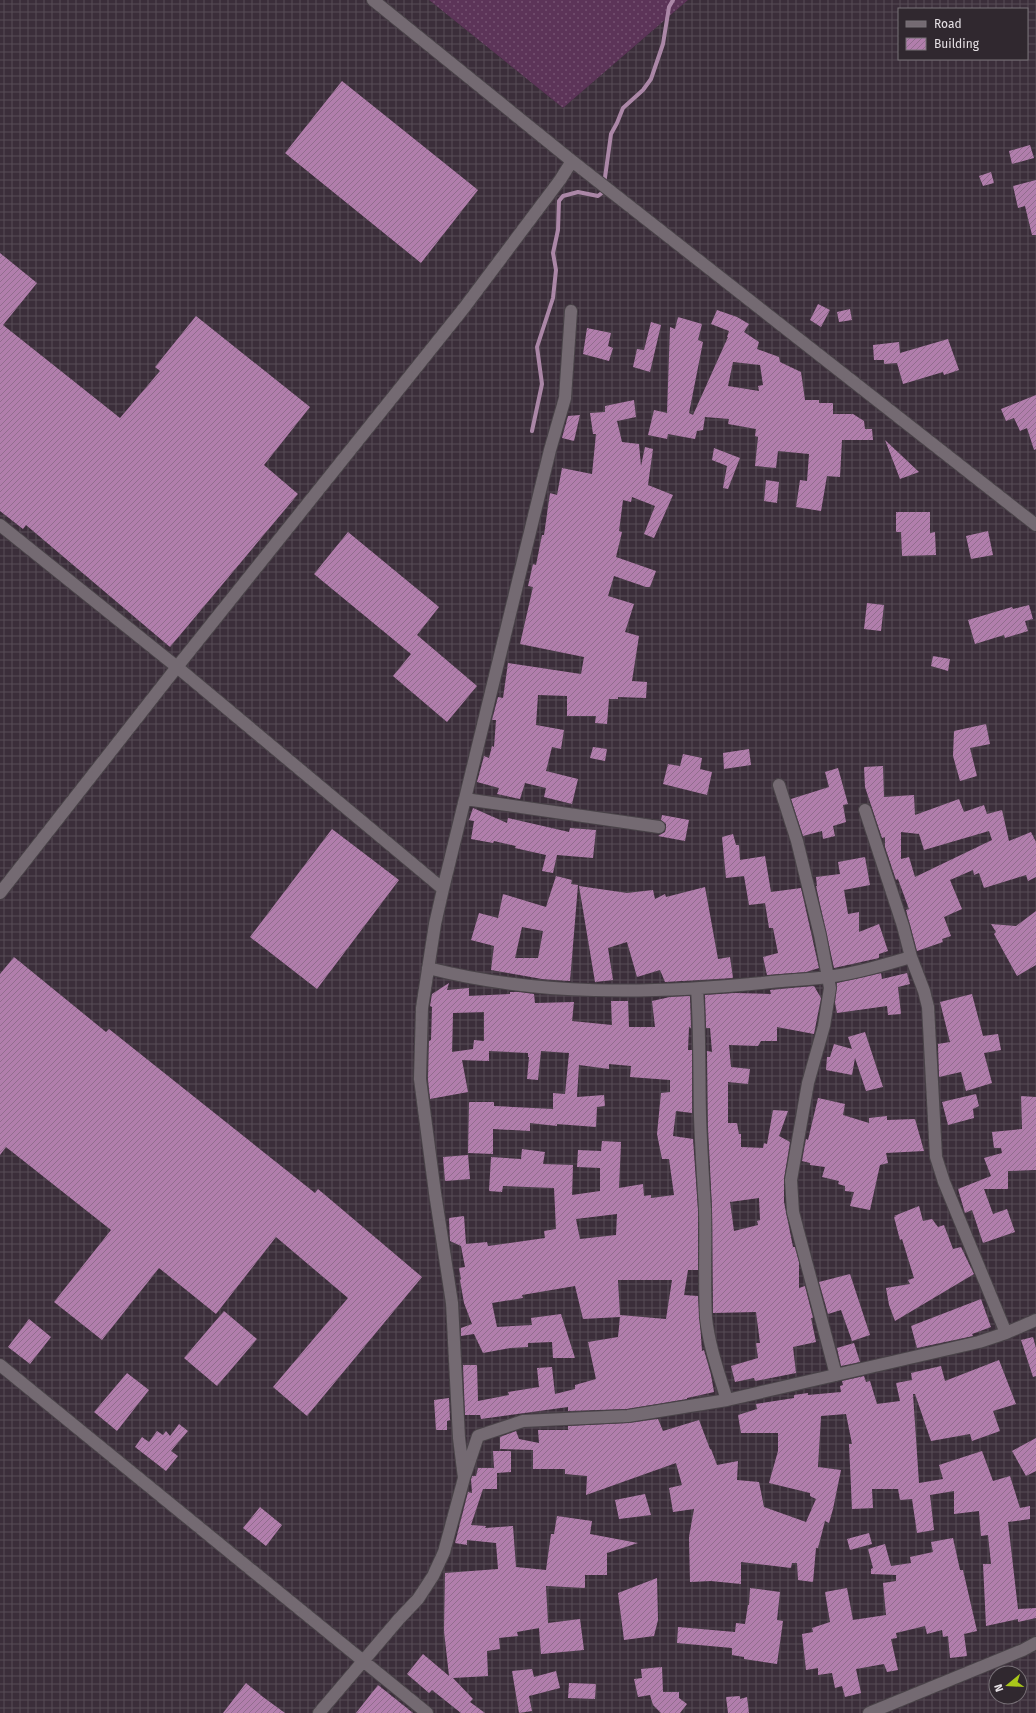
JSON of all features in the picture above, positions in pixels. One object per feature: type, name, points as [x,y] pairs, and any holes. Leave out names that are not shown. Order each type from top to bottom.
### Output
[{"type":"street","points":[[373,0],[572,161],[1036,525]]},
{"type":"street","points":[[0,893],[177,667],[464,308],[560,180],[572,161]]},
{"type":"street","points":[[464,1478],[459,1438],[452,1303],[435,1193],[420,1079],[422,1008],[435,924],[443,889],[550,450],[565,398],[571,310]]},
{"type":"street","points":[[0,525],[177,667],[443,889]]},
{"type":"street","points":[[778,785],[797,841],[820,935],[830,988],[824,1026],[808,1083],[790,1180],[794,1212],[836,1375]]},
{"type":"street","points":[[465,799],[659,827]]},
{"type":"street","points":[[864,810],[903,926],[911,957],[924,991],[928,1007],[936,1157],[944,1182],[1006,1333]]},
{"type":"street","points":[[428,968],[460,977],[581,990],[644,991],[698,989],[827,977],[856,972],[911,957]]},
{"type":"street","points":[[698,989],[700,1035],[701,1172],[705,1209],[704,1257],[706,1320],[714,1358],[727,1400]]},
{"type":"street","points":[[319,1713],[399,1618],[418,1598],[433,1576],[444,1552],[464,1478],[478,1436],[524,1421],[628,1416],[727,1400],[979,1342],[1006,1333],[1036,1320]]},
{"type":"street","points":[[0,1365],[427,1713]]},
{"type":"street","points":[[869,1713],[1023,1650],[1036,1643]]},
{"type":"shaded area","points":[[0,0],[429,0],[563,108],[688,0],[1036,0],[1036,1713],[0,1713]]},
{"type":"shaded area","points":[[429,0],[688,0],[563,108]]},
{"type":"building","points":[[342,81],[478,190],[421,263],[285,153]]},
{"type":"building","points":[[1030,145],[1034,158],[1012,164],[1009,151]]},
{"type":"building","points":[[991,172],[994,183],[983,186],[979,176]]},
{"type":"building","points":[[1036,180],[1036,235],[1032,235],[1025,206],[1018,208],[1013,186]]},
{"type":"building","points":[[0,253],[37,283],[3,325],[120,418],[160,371],[155,367],[196,316],[310,407],[264,465],[298,494],[170,647],[26,525],[23,529],[0,511]]},
{"type":"building","points":[[818,304],[830,310],[821,327],[810,320]]},
{"type":"building","points":[[850,309],[852,320],[839,322],[837,312]]},
{"type":"building","points":[[717,310],[737,317],[749,324],[744,332],[759,342],[757,349],[779,357],[780,362],[801,372],[805,400],[819,400],[819,403],[833,403],[833,414],[853,414],[864,421],[865,429],[872,429],[873,440],[842,440],[840,477],[827,476],[821,511],[796,507],[800,480],[807,481],[809,454],[778,451],[776,468],[755,466],[758,437],[755,436],[756,429],[728,424],[729,419],[705,417],[703,430],[697,431],[695,439],[668,434],[667,439],[648,435],[654,410],[667,413],[670,327],[675,329],[678,317],[702,324],[698,340],[703,342],[689,413],[693,415],[728,337],[729,331],[711,324]],"holes":[[[733,362],[760,365],[763,385],[758,386],[759,391],[728,386]]]},
{"type":"building","points":[[651,322],[661,325],[650,372],[633,367],[637,349],[644,350]]},
{"type":"building","points":[[587,328],[611,333],[608,346],[613,348],[609,361],[583,354]]},
{"type":"building","points":[[948,339],[959,370],[944,375],[943,372],[903,384],[897,363],[884,364],[884,360],[874,360],[873,345],[899,342],[900,353]]},
{"type":"building","points":[[1036,395],[1036,449],[1034,450],[1027,428],[1020,431],[1014,418],[1006,421],[1001,409]]},
{"type":"building","points":[[634,400],[636,417],[617,421],[622,442],[639,444],[641,466],[645,447],[653,449],[648,485],[673,495],[654,538],[644,534],[655,506],[632,497],[631,502],[623,500],[619,531],[622,532],[616,557],[656,571],[650,587],[614,576],[608,596],[634,604],[625,632],[639,636],[632,681],[647,682],[646,698],[618,697],[618,699],[609,699],[607,724],[595,723],[596,716],[567,716],[567,696],[538,695],[536,725],[564,730],[561,749],[552,747],[546,771],[578,779],[572,804],[544,797],[546,788],[525,783],[520,799],[497,794],[499,788],[477,782],[484,756],[489,758],[492,746],[494,747],[496,720],[492,720],[498,697],[503,698],[508,663],[581,674],[584,657],[520,644],[533,587],[528,586],[533,564],[536,565],[542,535],[544,535],[550,493],[557,495],[562,468],[592,474],[596,434],[593,434],[590,413],[605,412],[605,406]]},
{"type":"building","points":[[580,415],[574,441],[562,438],[568,416]]},
{"type":"building","points":[[885,440],[919,472],[900,479]]},
{"type":"building","points":[[714,448],[740,458],[728,489],[723,488],[727,466],[712,460]]},
{"type":"building","points":[[766,480],[779,482],[777,503],[764,501]]},
{"type":"building","points":[[896,512],[930,512],[930,533],[935,532],[936,555],[902,556],[901,532],[896,532]]},
{"type":"building","points":[[988,531],[993,555],[971,559],[966,536]]},
{"type":"building","points":[[348,532],[439,607],[417,635],[477,686],[447,722],[393,676],[411,654],[314,574]]},
{"type":"building","points":[[867,603],[884,605],[881,631],[864,629]]},
{"type":"building","points":[[1029,605],[1033,619],[1025,621],[1028,631],[1005,638],[1004,635],[975,644],[968,620],[1012,607],[1013,609]]},
{"type":"building","points":[[933,656],[950,659],[948,671],[931,666]]},
{"type":"building","points":[[986,724],[990,744],[970,748],[977,776],[960,781],[953,756],[954,731]]},
{"type":"building","points":[[593,747],[607,749],[605,761],[590,758]]},
{"type":"building","points":[[749,749],[751,765],[724,769],[723,753]]},
{"type":"building","points":[[683,754],[702,758],[700,769],[712,772],[707,795],[663,784],[668,764],[680,766]]},
{"type":"building","points":[[883,766],[884,797],[914,795],[915,815],[959,799],[964,812],[984,805],[987,814],[1002,810],[1009,841],[1031,832],[1036,842],[1036,877],[1028,881],[1026,875],[984,888],[979,873],[974,875],[973,870],[950,880],[962,909],[944,917],[951,936],[942,939],[943,942],[917,951],[906,910],[909,909],[898,879],[896,880],[885,847],[885,837],[882,838],[865,787],[864,767]],"holes":[[[989,831],[992,840],[915,877],[909,857],[901,859],[901,832],[919,834],[924,850]]]},
{"type":"building","points":[[838,768],[848,804],[843,805],[846,822],[833,826],[835,836],[823,839],[822,831],[803,836],[791,799],[829,787],[825,772]]},
{"type":"building","points":[[473,808],[507,823],[508,818],[569,832],[570,828],[596,830],[593,858],[557,855],[553,873],[542,871],[546,855],[515,848],[516,846],[494,841],[493,843],[471,839],[474,821],[469,820]]},
{"type":"building","points":[[662,815],[689,820],[685,841],[658,836],[665,832],[666,828],[666,824],[661,820]]},
{"type":"building","points":[[332,829],[399,880],[317,989],[250,937]]},
{"type":"building","points":[[733,834],[736,845],[739,845],[740,860],[765,856],[771,892],[801,888],[819,968],[806,972],[767,975],[763,957],[778,953],[773,928],[769,928],[765,903],[749,905],[744,876],[726,878],[722,837]]},
{"type":"building","points":[[865,857],[870,885],[844,890],[848,914],[859,912],[859,932],[879,924],[888,951],[879,954],[879,958],[834,968],[816,886],[816,877],[840,874],[838,862]]},
{"type":"building","points":[[556,876],[572,880],[571,884],[578,885],[570,981],[542,979],[491,970],[494,946],[471,940],[479,913],[498,918],[503,894],[546,907]],"holes":[[[522,927],[543,931],[538,958],[515,958]]]},
{"type":"building","points":[[579,886],[627,893],[653,890],[655,899],[665,894],[666,897],[705,887],[718,959],[730,957],[733,978],[665,982],[660,970],[637,977],[627,942],[608,948],[613,980],[595,982]]},
{"type":"building","points":[[1036,911],[1036,965],[1017,976],[994,934],[996,932],[991,924],[1016,926]]},
{"type":"building","points":[[14,957],[106,1032],[109,1029],[315,1193],[318,1189],[422,1277],[307,1416],[273,1387],[348,1298],[276,1237],[216,1314],[159,1268],[102,1340],[54,1302],[111,1230],[6,1147],[0,1155],[0,974]]},
{"type":"building","points":[[881,973],[882,979],[907,973],[910,984],[898,987],[901,1014],[888,1015],[887,1006],[837,1013],[835,1002],[837,983]]},
{"type":"building","points":[[449,983],[447,990],[469,988],[469,996],[510,994],[510,992],[534,994],[535,1003],[574,1002],[572,1021],[612,1025],[611,1001],[628,1001],[629,1027],[655,1027],[652,1001],[670,997],[690,996],[691,1028],[689,1027],[688,1050],[692,1050],[692,1113],[676,1111],[673,1136],[693,1139],[698,1209],[698,1270],[688,1270],[684,1295],[698,1296],[702,1351],[704,1350],[714,1392],[687,1399],[627,1409],[568,1411],[568,1407],[481,1419],[480,1415],[465,1415],[463,1365],[477,1365],[478,1401],[509,1395],[508,1392],[539,1387],[537,1368],[552,1367],[555,1394],[575,1389],[575,1385],[596,1379],[588,1342],[618,1337],[620,1317],[583,1319],[575,1286],[522,1295],[523,1298],[492,1303],[497,1327],[532,1325],[531,1318],[561,1314],[575,1358],[553,1358],[552,1342],[528,1343],[528,1347],[510,1348],[483,1353],[474,1334],[461,1336],[461,1328],[472,1324],[464,1303],[460,1280],[459,1268],[465,1267],[461,1246],[450,1241],[449,1218],[464,1216],[466,1244],[487,1242],[488,1246],[545,1238],[544,1231],[556,1229],[554,1188],[503,1186],[502,1192],[489,1191],[491,1157],[521,1159],[522,1149],[545,1152],[543,1164],[573,1165],[572,1195],[600,1191],[600,1168],[577,1167],[578,1150],[601,1151],[602,1141],[621,1142],[619,1188],[643,1184],[644,1196],[651,1195],[651,1198],[674,1195],[669,1159],[662,1159],[657,1134],[661,1093],[670,1092],[670,1080],[630,1077],[631,1066],[609,1064],[609,1069],[579,1065],[577,1097],[604,1095],[605,1106],[597,1107],[596,1127],[557,1124],[557,1126],[530,1123],[530,1131],[493,1129],[493,1154],[468,1153],[469,1102],[494,1102],[494,1106],[553,1109],[553,1093],[565,1094],[569,1053],[541,1051],[538,1080],[527,1079],[528,1053],[489,1051],[489,1061],[462,1060],[468,1092],[430,1099],[428,1079],[432,1007],[430,1006],[432,994]],"holes":[[[484,1012],[484,1041],[474,1040],[473,1049],[452,1052],[453,1013]],[[617,1214],[616,1235],[580,1239],[576,1219]],[[618,1280],[672,1280],[666,1319],[620,1315]]]},
{"type":"building","points":[[814,986],[821,998],[814,1034],[777,1027],[777,1041],[761,1041],[758,1046],[729,1045],[731,1067],[750,1069],[748,1084],[728,1082],[728,1123],[737,1123],[739,1134],[741,1134],[741,1147],[763,1148],[764,1143],[767,1144],[773,1110],[788,1111],[779,1136],[790,1142],[784,1179],[784,1202],[793,1247],[795,1247],[799,1262],[799,1288],[805,1286],[813,1318],[811,1318],[816,1342],[793,1347],[796,1373],[755,1381],[754,1378],[735,1382],[731,1366],[758,1358],[756,1343],[760,1343],[756,1312],[713,1313],[712,1209],[708,1127],[707,1051],[712,1052],[710,1028],[706,1028],[705,995],[735,993],[771,994],[770,990]],"holes":[[[759,1198],[760,1220],[757,1221],[758,1225],[734,1231],[730,1202]]]},
{"type":"building","points":[[972,994],[983,1036],[998,1034],[1001,1050],[984,1053],[992,1083],[966,1091],[961,1072],[939,1077],[938,1044],[950,1042],[940,1002]]},
{"type":"building","points":[[865,1032],[883,1087],[866,1091],[855,1058],[852,1075],[826,1070],[827,1057],[830,1057],[834,1044],[852,1049],[848,1037]]},
{"type":"building","points":[[976,1094],[979,1106],[973,1109],[974,1118],[948,1125],[942,1102]]},
{"type":"building","points":[[1021,1096],[1036,1097],[1036,1170],[1008,1171],[1008,1189],[984,1189],[993,1214],[1007,1209],[1015,1232],[983,1243],[972,1210],[965,1213],[958,1189],[991,1176],[984,1158],[1002,1153],[1001,1148],[994,1148],[992,1132],[1022,1129]]},
{"type":"building","points":[[818,1098],[845,1104],[843,1115],[869,1123],[869,1118],[887,1116],[887,1120],[915,1119],[924,1151],[886,1153],[888,1163],[880,1165],[870,1210],[850,1206],[854,1192],[845,1191],[845,1186],[838,1184],[839,1181],[822,1177],[825,1167],[810,1165],[810,1163],[802,1161],[806,1139],[808,1140]]},
{"type":"building","points":[[468,1155],[470,1179],[445,1181],[443,1157]]},
{"type":"building","points":[[919,1206],[923,1221],[932,1219],[938,1227],[944,1225],[953,1249],[961,1247],[974,1274],[895,1321],[889,1305],[886,1288],[910,1284],[908,1280],[914,1278],[902,1239],[900,1240],[894,1217],[896,1217],[894,1216]]},
{"type":"building","points":[[850,1274],[870,1335],[852,1341],[841,1310],[828,1314],[819,1282]]},
{"type":"building","points":[[981,1299],[991,1327],[972,1334],[973,1336],[917,1348],[911,1326]]},
{"type":"building","points":[[224,1311],[257,1339],[217,1386],[184,1358]]},
{"type":"building","points":[[29,1319],[51,1337],[30,1364],[8,1347]]},
{"type":"building","points":[[1033,1337],[1036,1348],[1036,1376],[1033,1377],[1021,1340]]},
{"type":"building","points":[[854,1343],[860,1362],[841,1366],[837,1348]]},
{"type":"building","points":[[999,1360],[1016,1404],[993,1411],[1000,1431],[972,1441],[970,1434],[931,1441],[915,1394],[913,1394],[919,1483],[943,1479],[939,1465],[982,1451],[993,1481],[1010,1476],[1020,1508],[1030,1506],[1030,1519],[1008,1522],[1018,1609],[1036,1608],[1036,1618],[1018,1622],[1018,1619],[986,1626],[983,1564],[991,1564],[988,1535],[981,1536],[979,1511],[954,1514],[954,1491],[930,1495],[934,1530],[917,1533],[912,1499],[900,1500],[898,1489],[872,1489],[873,1508],[852,1509],[849,1444],[852,1444],[846,1414],[821,1416],[818,1467],[841,1470],[829,1523],[825,1521],[818,1548],[816,1548],[813,1582],[798,1580],[797,1563],[792,1563],[791,1568],[741,1562],[741,1584],[711,1581],[690,1582],[689,1537],[694,1509],[673,1512],[669,1488],[682,1485],[676,1463],[586,1495],[587,1476],[565,1474],[565,1469],[533,1469],[533,1450],[500,1449],[500,1437],[516,1431],[519,1439],[539,1443],[538,1430],[568,1430],[568,1426],[628,1423],[658,1419],[663,1431],[699,1420],[717,1465],[738,1461],[737,1480],[759,1482],[764,1507],[806,1522],[816,1499],[810,1496],[810,1493],[769,1483],[778,1451],[778,1433],[741,1433],[738,1415],[757,1409],[756,1404],[794,1398],[794,1395],[841,1392],[840,1386],[843,1385],[842,1381],[864,1376],[866,1382],[870,1381],[877,1404],[900,1401],[896,1383],[912,1380],[911,1373],[941,1366],[945,1381]]},
{"type":"building","points":[[127,1373],[149,1390],[117,1431],[94,1412]]},
{"type":"building","points":[[449,1398],[450,1420],[447,1421],[447,1430],[436,1430],[434,1400]]},
{"type":"building","points":[[179,1424],[188,1431],[171,1451],[178,1456],[166,1471],[135,1447],[142,1437],[149,1442],[157,1431],[163,1435],[166,1431],[170,1436]]},
{"type":"building","points":[[1036,1438],[1036,1471],[1026,1476],[1012,1451]]},
{"type":"building","points":[[493,1451],[511,1451],[511,1472],[497,1473],[497,1489],[483,1489],[471,1525],[486,1526],[485,1528],[513,1526],[516,1567],[546,1570],[551,1534],[554,1534],[557,1516],[592,1521],[590,1534],[638,1543],[607,1553],[607,1575],[585,1575],[585,1588],[546,1586],[548,1623],[580,1619],[584,1650],[541,1654],[539,1628],[517,1632],[518,1636],[499,1638],[500,1649],[487,1651],[488,1676],[453,1678],[473,1699],[470,1702],[485,1713],[461,1713],[432,1690],[429,1693],[407,1674],[423,1654],[449,1676],[444,1631],[445,1573],[498,1569],[496,1543],[467,1540],[467,1545],[455,1543],[468,1492],[472,1493],[472,1476],[476,1476],[478,1468],[494,1468]]},
{"type":"building","points":[[645,1494],[651,1515],[619,1519],[615,1500]]},
{"type":"building","points":[[260,1507],[282,1525],[266,1546],[243,1528]]},
{"type":"building","points":[[869,1533],[872,1544],[850,1550],[847,1539]]},
{"type":"building","points":[[953,1538],[960,1570],[963,1570],[977,1631],[964,1634],[967,1656],[950,1658],[948,1636],[943,1637],[942,1630],[927,1634],[925,1626],[896,1633],[897,1638],[891,1639],[898,1670],[887,1672],[884,1664],[856,1669],[861,1693],[845,1697],[842,1686],[835,1688],[832,1673],[818,1675],[818,1668],[806,1670],[802,1634],[813,1632],[812,1628],[830,1622],[825,1592],[847,1588],[853,1620],[886,1615],[883,1583],[896,1581],[896,1575],[871,1574],[871,1569],[873,1568],[868,1549],[885,1544],[891,1566],[911,1563],[910,1557],[933,1552],[931,1542]]},
{"type":"building","points":[[657,1578],[658,1620],[654,1636],[624,1640],[618,1593]]},
{"type":"building","points":[[750,1588],[780,1592],[777,1620],[783,1621],[777,1664],[744,1659],[744,1657],[732,1655],[732,1648],[677,1643],[678,1627],[735,1632],[736,1623],[745,1624],[749,1605]]},
{"type":"building","points":[[662,1667],[663,1692],[679,1692],[679,1698],[687,1704],[680,1713],[661,1713],[653,1705],[650,1695],[638,1697],[634,1679],[642,1678],[641,1669]]},
{"type":"building","points":[[532,1669],[534,1677],[556,1671],[560,1688],[529,1696],[532,1711],[519,1713],[512,1671]]},
{"type":"building","points":[[246,1683],[263,1697],[285,1713],[223,1713]]},
{"type":"building","points":[[569,1683],[596,1684],[595,1699],[568,1698]]},
{"type":"building","points":[[378,1685],[413,1713],[356,1713]]},
{"type":"building","points":[[740,1696],[740,1699],[747,1697],[749,1713],[728,1713],[726,1697]]},
{"type":"waterway","points":[[532,431],[542,384],[537,347],[553,298],[556,270],[553,253],[558,230],[559,201],[563,196],[578,192],[598,196],[603,192],[611,134],[623,108],[643,90],[651,79],[663,44],[669,7],[673,0]]}]
